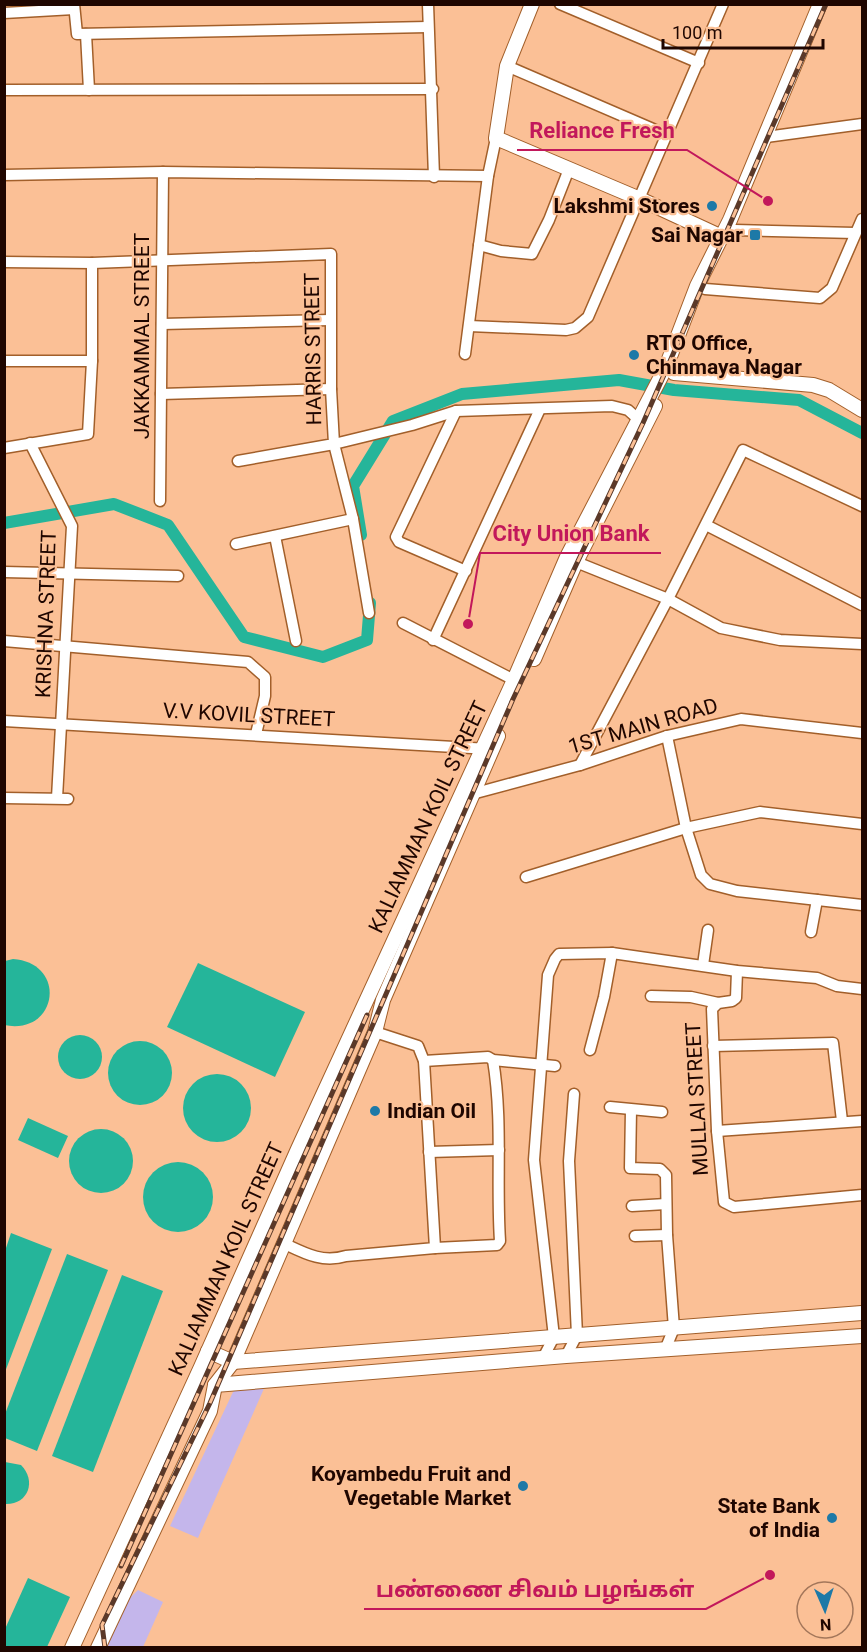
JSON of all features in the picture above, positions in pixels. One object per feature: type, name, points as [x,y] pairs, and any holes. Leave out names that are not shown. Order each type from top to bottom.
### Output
[{"type":"main road","points":[[532,4],[507,66],[496,138],[640,199],[722,237]]},
{"type":"main road","name":"KALIAMMAN KOIL STREET","points":[[72,1647],[201,1367],[257,1238],[576,561],[604,495],[643,416],[668,377],[705,289],[735,230],[820,4]]},
{"type":"main road","name":"KALIAMMAN KOIL STREET","points":[[668,377],[697,285],[771,136],[830,4]]},
{"type":"main road","points":[[668,377],[813,385],[829,390],[862,410]]},
{"type":"main road","name":"KALIAMMAN KOIL STREET","points":[[98,1647],[210,1411],[216,1385],[233,1362],[285,1244],[375,1032],[383,1000],[472,794],[486,749],[514,680],[567,557],[604,495]]},
{"type":"main road","points":[[208,1351],[233,1362],[862,1313]]},
{"type":"main road","points":[[201,1367],[216,1385],[566,1356],[862,1336]]},
{"type":"street","points":[[428,4],[433,89],[434,177]]},
{"type":"street","points":[[561,4],[699,63]]},
{"type":"street","points":[[469,326],[566,330],[575,328],[588,317],[723,4]]},
{"type":"street","points":[[4,13],[74,7],[77,34],[428,27]]},
{"type":"street","points":[[86,34],[89,90]]},
{"type":"street","points":[[507,66],[667,135]]},
{"type":"street","points":[[4,90],[433,89]]},
{"type":"street","points":[[771,136],[862,124]]},
{"type":"street","points":[[465,354],[488,176],[496,138]]},
{"type":"street","points":[[479,245],[501,251],[532,254],[549,220],[569,169]]},
{"type":"street","points":[[4,175],[163,172],[488,176]]},
{"type":"street","name":"JAKKAMMAL STREET","points":[[160,501],[163,172]]},
{"type":"street","points":[[705,289],[820,298],[832,288],[862,219]]},
{"type":"street","points":[[735,230],[855,233]]},
{"type":"street","name":"HARRIS STREET","points":[[162,260],[331,254],[331,389],[334,444],[352,519],[369,614]]},
{"type":"street","points":[[4,262],[162,260]]},
{"type":"street","points":[[4,448],[88,434],[92,361],[92,262]]},
{"type":"street","points":[[162,324],[330,320]]},
{"type":"street","points":[[4,362],[92,361]]},
{"type":"street","points":[[161,394],[331,389]]},
{"type":"street","points":[[238,461],[334,444],[369,434],[396,430],[456,411],[612,406],[643,416]]},
{"type":"street","points":[[433,640],[540,409]]},
{"type":"street","points":[[456,411],[396,537],[399,542],[466,571]]},
{"type":"street","name":"KRISHNA STREET","points":[[4,798],[62,798],[62,724],[72,526],[30,443]]},
{"type":"street","points":[[579,765],[668,598],[743,450],[862,506]]},
{"type":"street","points":[[236,544],[352,519]]},
{"type":"street","points":[[706,525],[862,605]]},
{"type":"street","points":[[275,536],[296,641]]},
{"type":"street","points":[[576,561],[668,598],[721,628],[780,640],[862,644]]},
{"type":"street","points":[[4,572],[178,576]]},
{"type":"street","points":[[403,623],[514,680]]},
{"type":"street","points":[[4,641],[248,662],[265,677],[265,696],[256,734]]},
{"type":"street","name":"1ST MAIN ROAD","points":[[472,794],[579,765],[667,736],[741,719],[862,733]]},
{"type":"street","name":"V.V KOVIL STREET","points":[[4,721],[486,749]]},
{"type":"street","points":[[667,736],[686,828],[700,875],[710,884],[728,889],[862,905]]},
{"type":"street","points":[[526,877],[686,828],[760,812],[862,824]]},
{"type":"street","points":[[811,932],[817,900]]},
{"type":"street","points":[[703,965],[708,930]]},
{"type":"street","points":[[590,1050],[604,998],[612,953]]},
{"type":"street","points":[[543,1358],[554,1337],[535,1170],[548,975],[559,954],[612,953],[737,971],[817,978],[837,986],[862,989]]},
{"type":"street","name":"MULLAI STREET","points":[[737,971],[736,998],[732,1001],[718,1003],[712,1009],[722,1198],[726,1204],[734,1207],[862,1195]]},
{"type":"street","points":[[651,996],[691,997],[718,1003]]},
{"type":"street","points":[[375,1032],[418,1046],[424,1060],[435,1248]]},
{"type":"street","points":[[713,1046],[834,1044],[842,1121]]},
{"type":"street","points":[[424,1060],[484,1057],[493,1060],[555,1066]]},
{"type":"street","points":[[285,1244],[314,1258],[336,1259],[500,1243],[498,1090],[493,1060]]},
{"type":"street","points":[[566,1356],[577,1335],[569,1161],[574,1094]]},
{"type":"street","points":[[610,1107],[663,1112]]},
{"type":"street","points":[[632,1110],[630,1168],[660,1169],[666,1172],[667,1235],[674,1328],[665,1350]]},
{"type":"street","points":[[717,1131],[862,1121]]},
{"type":"street","points":[[429,1152],[500,1150]]},
{"type":"street","points":[[632,1206],[666,1204]]},
{"type":"street","points":[[635,1236],[667,1235]]},
{"type":"shaded area","points":[[266,1384],[198,1538],[170,1526],[233,1392],[238,1388]]},
{"type":"shaded area","points":[[138,1590],[163,1602],[143,1647],[94,1648],[102,1625]]},
{"type":"water","points":[[13,959],[31,963],[42,973],[49,985],[49,998],[45,1010],[36,1020],[22,1025],[4,1025],[5,961]]},
{"type":"water","points":[[198,963],[305,1012],[275,1077],[167,1027]]},
{"type":"water","points":[[80,1035],[89,1036],[96,1041],[101,1048],[101,1066],[96,1073],[89,1078],[80,1079],[71,1078],[64,1073],[59,1066],[58,1057],[59,1048],[64,1041],[71,1036]]},
{"type":"water","points":[[134,1041],[146,1041],[163,1050],[170,1061],[172,1073],[170,1085],[163,1096],[146,1105],[134,1105],[122,1100],[113,1091],[108,1079],[108,1067],[113,1055],[122,1046]]},
{"type":"water","points":[[217,1074],[230,1077],[241,1084],[248,1095],[251,1108],[248,1121],[241,1132],[230,1139],[217,1142],[204,1139],[193,1132],[186,1121],[183,1108],[186,1095],[193,1084],[204,1077]]},
{"type":"water","points":[[28,1118],[68,1136],[58,1158],[18,1140]]},
{"type":"water","points":[[95,1129],[107,1129],[124,1138],[131,1149],[133,1161],[131,1173],[124,1184],[107,1193],[95,1193],[83,1188],[74,1179],[69,1167],[69,1155],[74,1143],[83,1134]]},
{"type":"water","points":[[185,1162],[198,1168],[207,1177],[211,1183],[213,1197],[211,1211],[203,1222],[192,1230],[171,1232],[153,1222],[145,1211],[143,1190],[153,1172],[164,1164]]},
{"type":"water","points":[[11,1233],[52,1249],[5,1372],[5,1251]]},
{"type":"water","points":[[67,1254],[108,1270],[37,1451],[5,1438],[5,1414]]},
{"type":"water","points":[[122,1275],[163,1291],[93,1472],[52,1456]]},
{"type":"water","points":[[5,1462],[21,1465],[26,1471],[29,1485],[28,1491],[19,1501],[5,1504]]},
{"type":"water","points":[[28,1578],[70,1597],[47,1647],[5,1647],[5,1629]]},
{"type":"waterway","points":[[361,535],[353,486],[393,421],[462,394],[619,380],[674,390],[799,400],[862,433]]},
{"type":"waterway","points":[[4,523],[114,504],[168,525],[244,637],[323,657],[367,640],[370,603]]},
{"type":"railway","points":[[105,1648],[102,1625],[210,1403],[513,699],[643,423],[826,4]]},
{"type":"railway","points":[[121,1566],[367,1015]]},
{"type":"place","name":"Reliance Fresh","points":[[768,201]]},
{"type":"place","name":"Lakshmi Stores","points":[[712,206]]},
{"type":"place","name":"Sai Nagar","points":[[755,235]]},
{"type":"place","name":"RTO Office, Chinmaya Nagar","points":[[634,355]]},
{"type":"place","name":"City Union Bank","points":[[468,624]]},
{"type":"place","name":"Indian Oil","points":[[375,1111]]},
{"type":"place","name":"Koyambedu Fruit and Vegetable Market","points":[[523,1486]]},
{"type":"place","name":"State Bank of India","points":[[832,1518]]},
{"type":"place","name":"பண்ணை சிவம் பழங்கள்","points":[[770,1575]]}]
